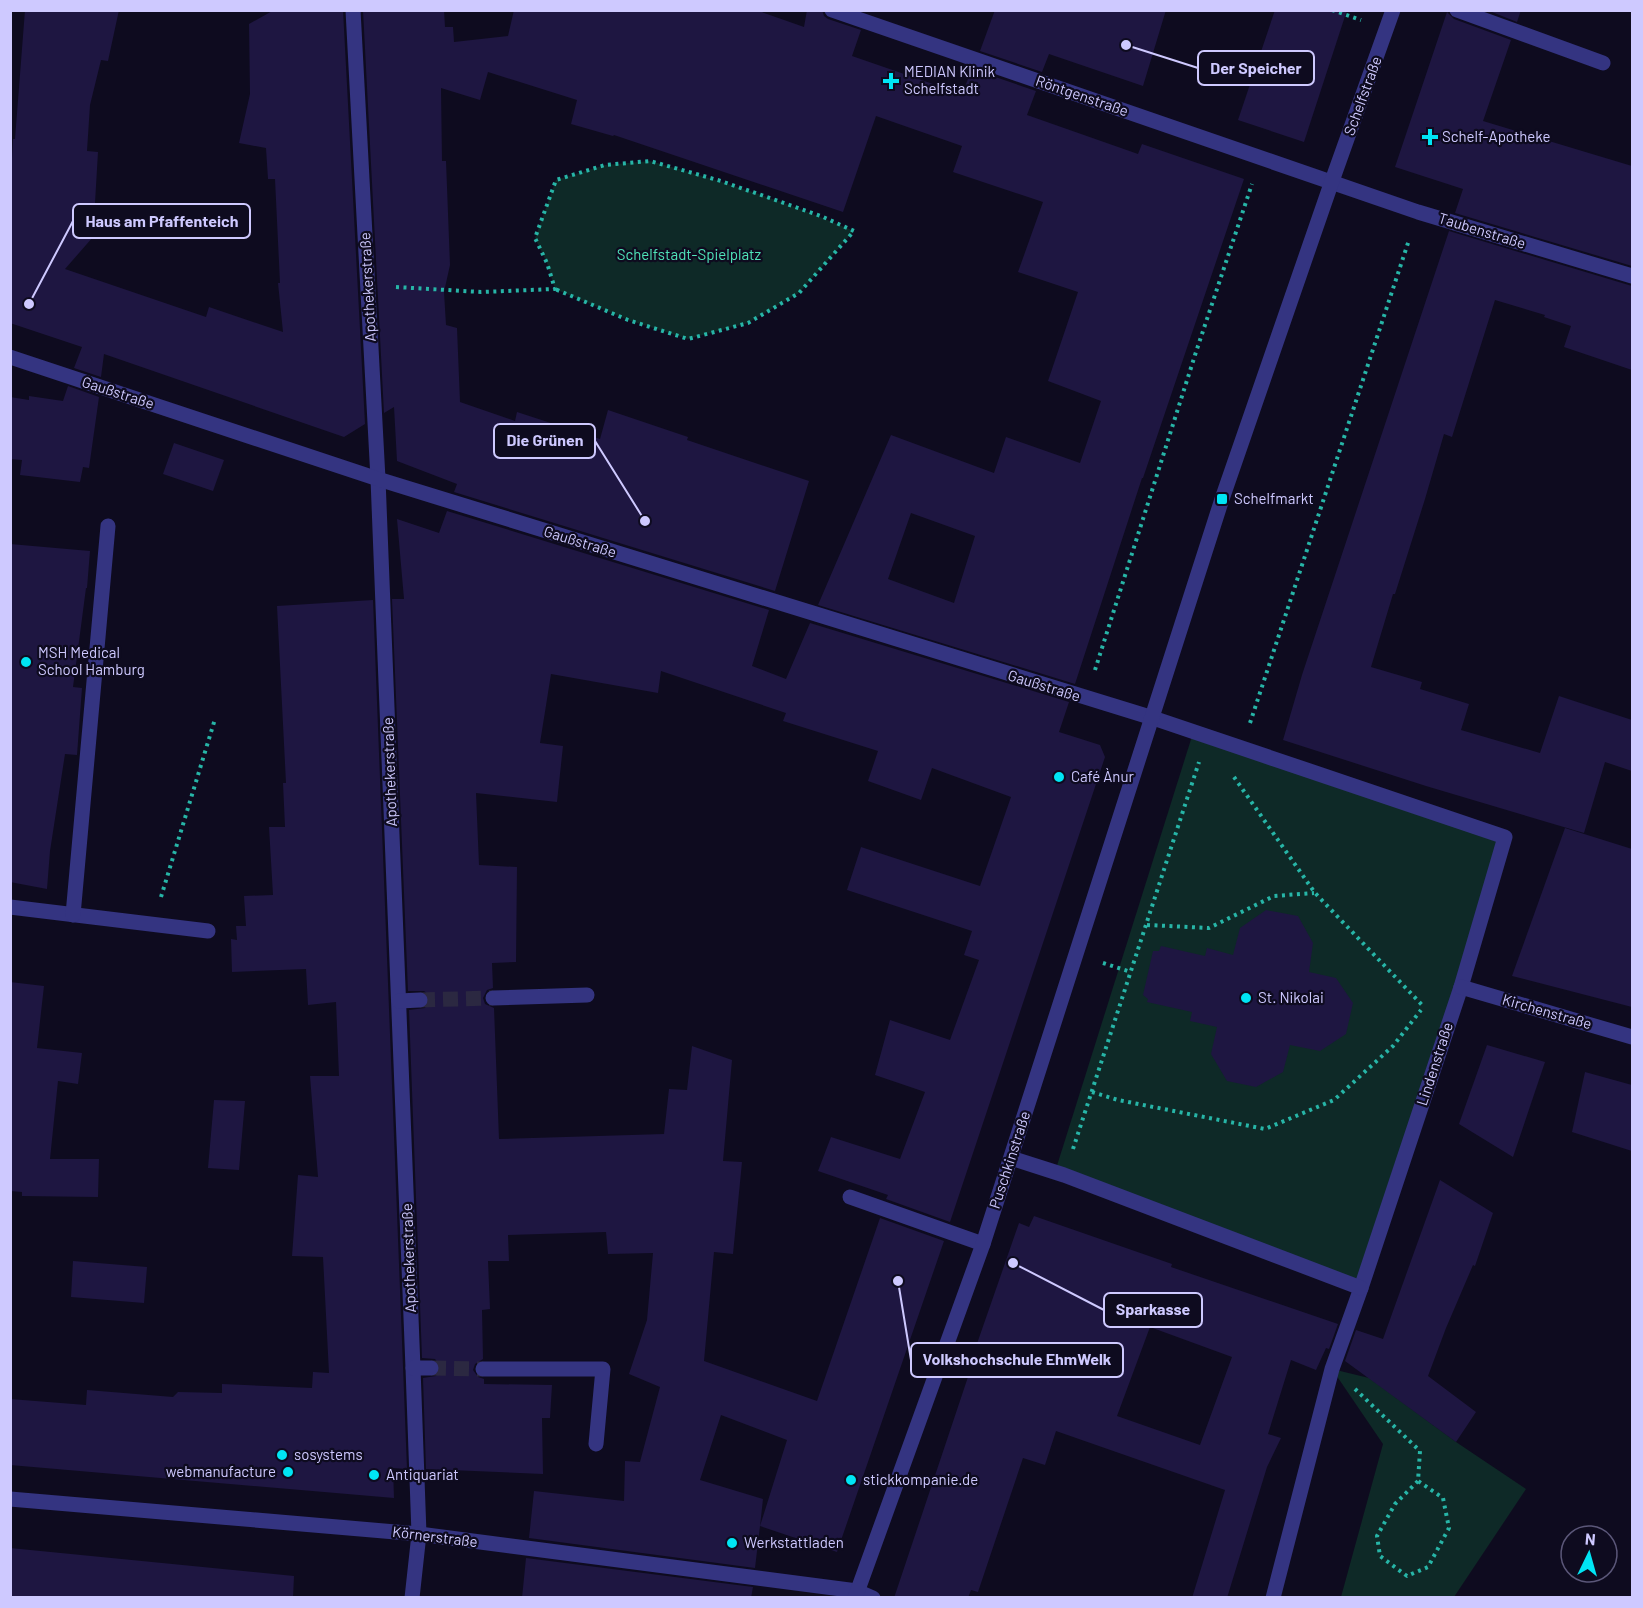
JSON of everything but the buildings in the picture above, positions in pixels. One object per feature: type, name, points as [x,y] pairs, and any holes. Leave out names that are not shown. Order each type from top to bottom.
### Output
[{"type":"street","name":"Apothekerstraße","points":[[353,10],[378,479],[413,1368],[419,1534],[412,1598]]},
{"type":"street","name":"Röntgenstraße","points":[[832,10],[1332,181]]},
{"type":"street","name":"Schelfstraße","points":[[1332,181],[1393,10]]},
{"type":"street","points":[[1457,10],[1603,63]]},
{"type":"street","name":"Taubenstraße","points":[[1332,181],[1418,212],[1632,276]]},
{"type":"street","points":[[1153,718],[1222,499],[1332,181]]},
{"type":"street","name":"Gaußstraße","points":[[10,357],[378,479],[1153,718]]},
{"type":"street","points":[[73,915],[108,525]]},
{"type":"street","name":"Lindenstraße","points":[[1153,718],[1505,837],[1461,987],[1332,1369],[1273,1598]]},
{"type":"street","name":"Puschkinstraße","points":[[856,1594],[982,1244],[1153,718]]},
{"type":"street","points":[[10,907],[208,931]]},
{"type":"street","name":"Kirchenstraße","points":[[1461,987],[1632,1037]]},
{"type":"street","points":[[493,998],[587,995]]},
{"type":"street","points":[[399,1001],[420,1000]]},
{"type":"street","points":[[1011,1158],[1064,1175],[1361,1288]]},
{"type":"street","points":[[850,1197],[982,1244]]},
{"type":"street","points":[[413,1368],[431,1368]]},
{"type":"street","points":[[483,1369],[603,1369],[596,1444]]},
{"type":"street","name":"Körnerstraße","points":[[10,1499],[419,1534],[873,1598]]},
{"type":"path","points":[[1086,699],[1196,352],[1261,158]]},
{"type":"path","points":[[368,285],[481,292],[555,289],[628,320],[688,339],[748,323],[799,293],[854,231],[821,216],[721,181],[650,161],[605,165],[556,180],[535,238],[547,263],[555,289]]},
{"type":"path","points":[[1241,749],[1418,212]]},
{"type":"path","points":[[152,924],[215,719]]},
{"type":"path","points":[[1064,1175],[1206,737]]},
{"type":"path","points":[[1234,776],[1315,893],[1423,1007],[1450,1018]]},
{"type":"path","points":[[1146,925],[1209,928],[1274,896],[1315,893]]},
{"type":"path","points":[[1092,1092],[1118,1100],[1265,1129],[1334,1100],[1393,1046],[1423,1007]]},
{"type":"path","points":[[1332,1369],[1390,1420],[1420,1451],[1418,1481],[1395,1504],[1377,1536],[1380,1556],[1407,1576],[1428,1567],[1449,1528],[1443,1498],[1418,1481]]},
{"type":"green space","name":"Schelfstadt-Spielplatz","points":[[650,161],[754,192],[854,231],[799,293],[748,323],[688,339],[628,320],[555,289],[547,263],[535,238],[556,180],[605,165]]},
{"type":"green space","points":[[1193,733],[1505,837],[1361,1288],[1055,1172]]},
{"type":"green space","points":[[1332,1369],[1369,1378],[1456,1442],[1526,1489],[1454,1597],[1341,1597],[1383,1444]]},
{"type":"tunnel","points":[[420,1000],[493,998]]},
{"type":"tunnel","points":[[431,1368],[483,1369]]},
{"type":"place","name":"Der Speicher","points":[[1126,45]]},
{"type":"place","name":"MEDIAN Klinik Schelfstadt","points":[[891,81]]},
{"type":"place","name":"Schelf-Apotheke","points":[[1430,137]]},
{"type":"place","name":"Haus am Pfaffenteich","points":[[29,304]]},
{"type":"place","name":"Schelfmarkt","points":[[1222,499]]},
{"type":"place","name":"Die Grünen","points":[[645,521]]},
{"type":"place","name":"MSH Medical School Hamburg","points":[[26,662]]},
{"type":"place","name":"Café Ànur","points":[[1059,777]]},
{"type":"place","name":"St. Nikolai","points":[[1246,998]]},
{"type":"place","name":"Sparkasse","points":[[1013,1263]]},
{"type":"place","name":"Volkshochschule EhmWelk","points":[[898,1281]]},
{"type":"place","name":"sosystems","points":[[282,1455]]},
{"type":"place","name":"webmanufacture","points":[[288,1472]]},
{"type":"place","name":"Antiquariat","points":[[374,1475]]},
{"type":"place","name":"stickkompanie.de","points":[[851,1480]]},
{"type":"place","name":"Werkstattladen","points":[[732,1543]]}]
